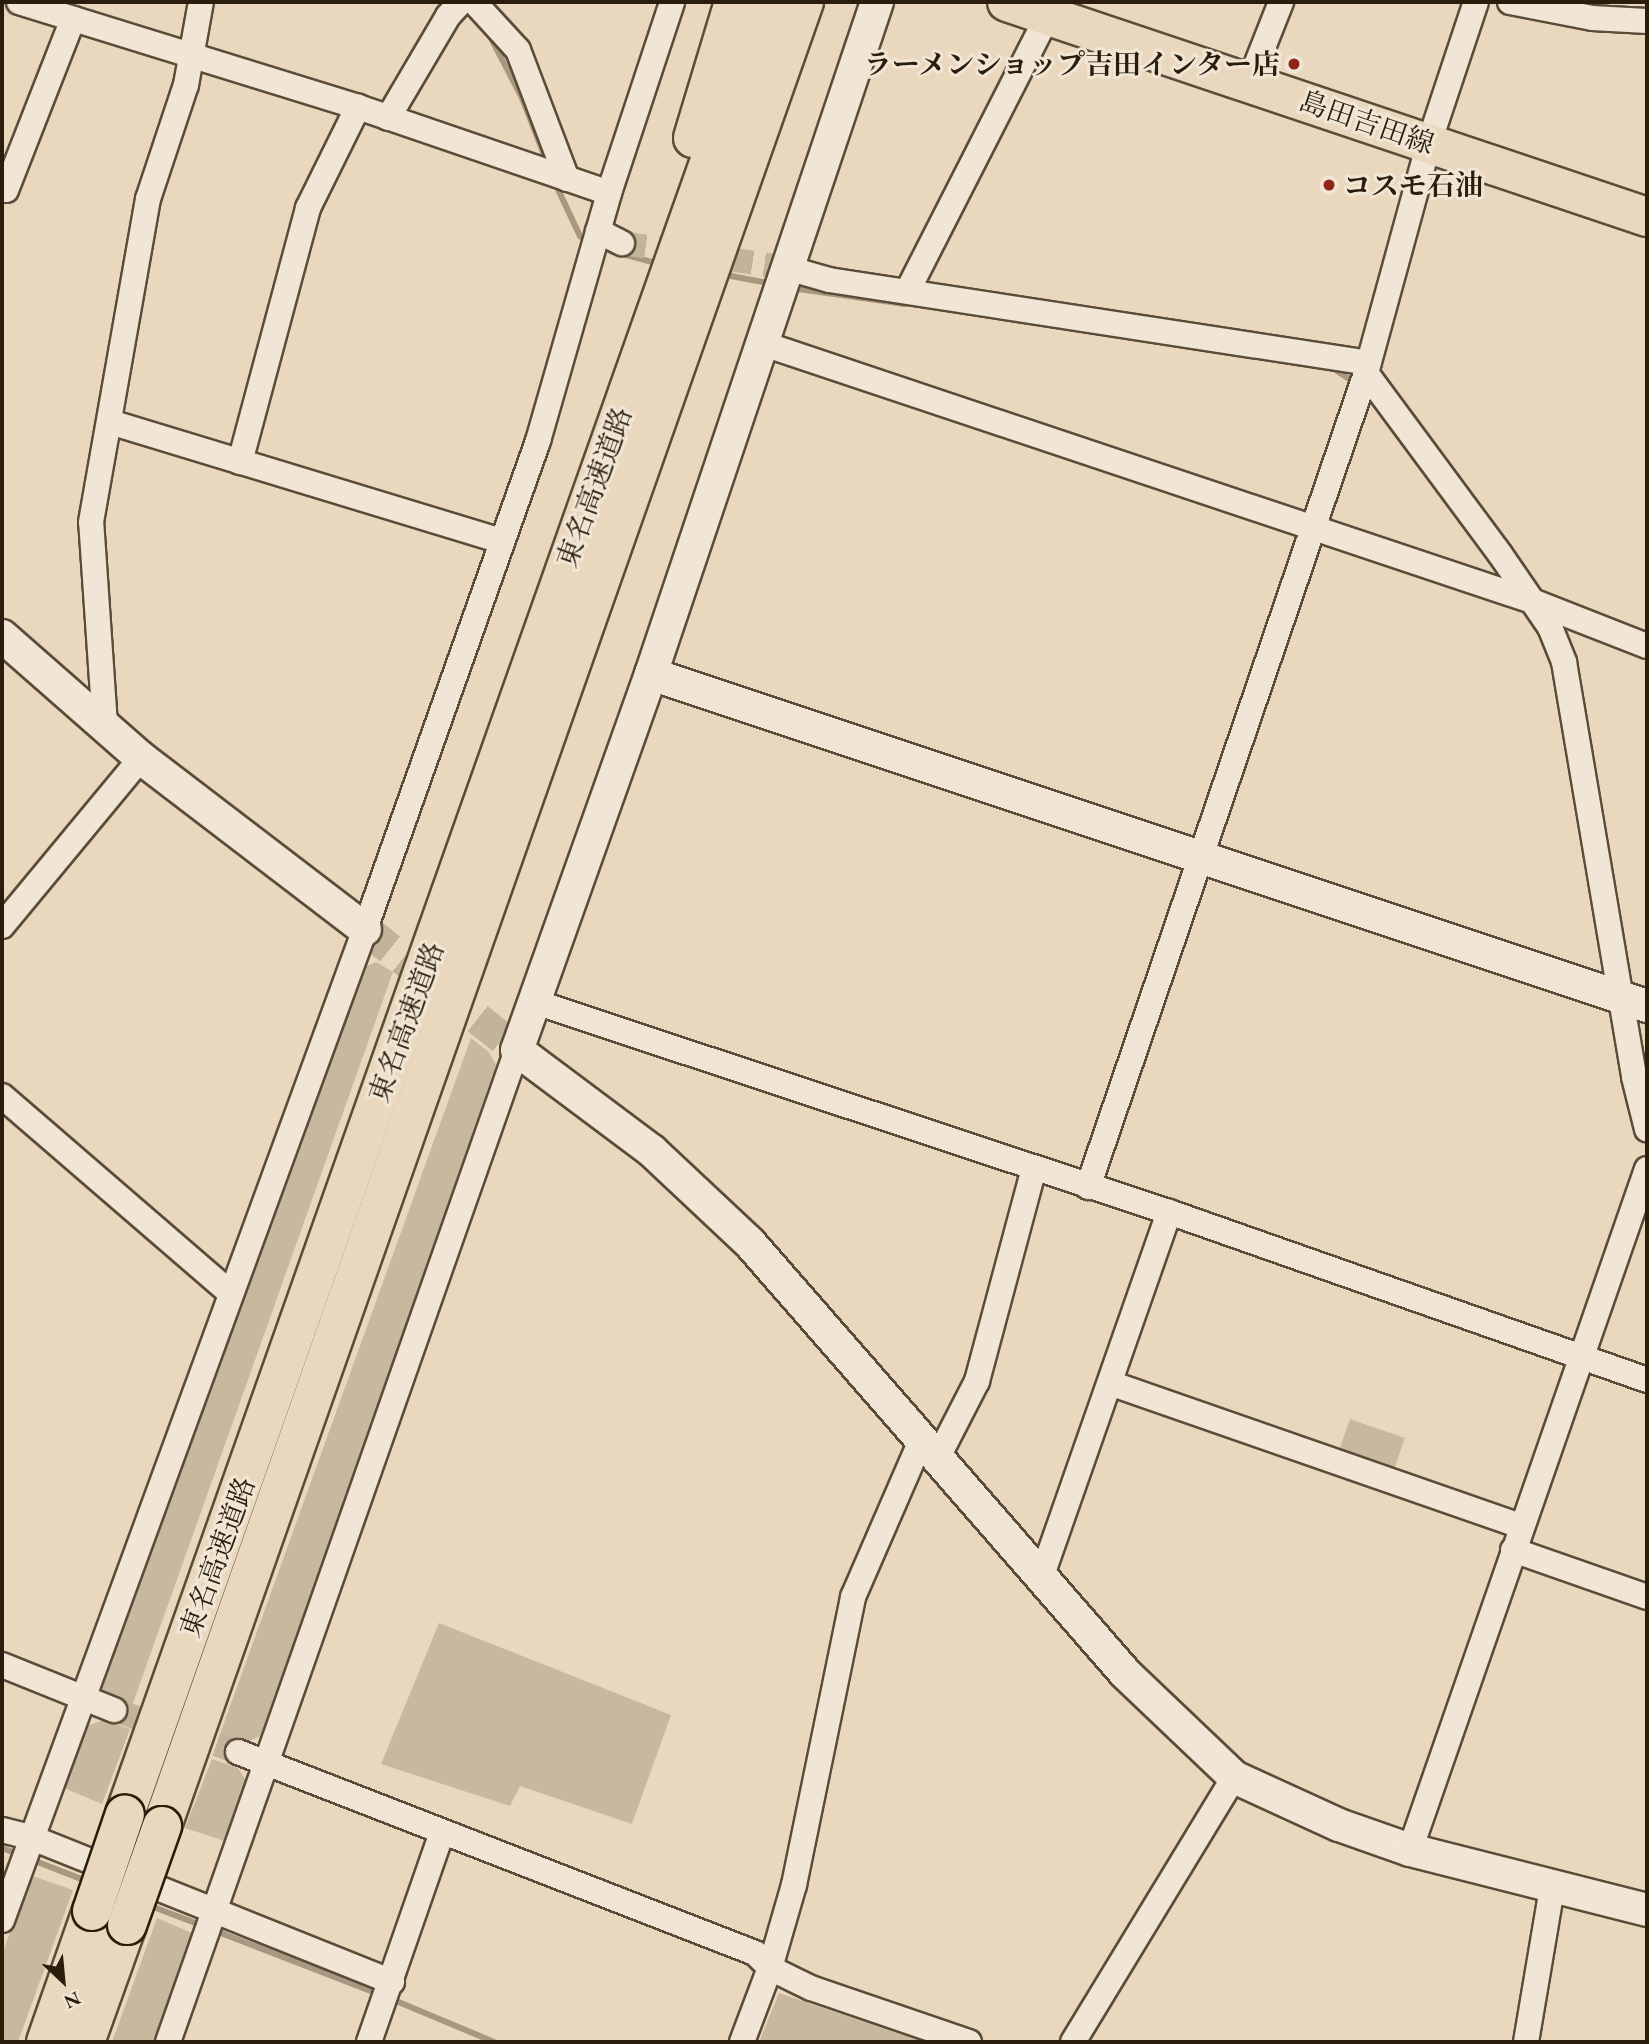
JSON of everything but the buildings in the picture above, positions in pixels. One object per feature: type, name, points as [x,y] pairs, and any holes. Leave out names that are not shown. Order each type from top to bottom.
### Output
[{"type":"main road","points":[[570,556],[734,2]]},
{"type":"main road","name":"東名高速道路","points":[[46,2042],[766,2]]},
{"type":"main road","name":"東名高速道路","points":[[85,2042],[804,2]]},
{"type":"main road","name":"島田吉田線","points":[[1007,2],[1647,216]]},
{"type":"street","points":[[19,2],[189,57],[358,107],[609,193]]},
{"type":"street","points":[[104,725],[91,522],[148,199],[186,85],[201,2]]},
{"type":"street","points":[[474,2],[518,50],[566,178]]},
{"type":"street","points":[[2,1920],[12,1873],[29,1840],[84,1700],[229,1292],[365,929],[538,441],[609,193],[672,2]]},
{"type":"street","points":[[168,2042],[651,674],[877,2]]},
{"type":"street","points":[[1249,83],[1282,2]]},
{"type":"street","points":[[1088,1186],[1202,861],[1367,370],[1429,143],[1476,2]]},
{"type":"street","points":[[1510,2],[1592,18],[1647,21]]},
{"type":"street","points":[[388,118],[456,7]]},
{"type":"street","points":[[908,290],[1048,15]]},
{"type":"street","points":[[2,188],[6,190],[73,19]]},
{"type":"street","points":[[240,462],[308,208],[358,107]]},
{"type":"street","points":[[595,240],[622,243]]},
{"type":"street","points":[[783,280],[829,280],[908,290],[1367,370],[1531,601],[1564,662],[1620,998],[1647,1129]]},
{"type":"street","points":[[761,344],[1531,601],[1647,646]]},
{"type":"street","points":[[110,422],[502,541]]},
{"type":"street","points":[[2,636],[141,758],[365,929]]},
{"type":"street","points":[[651,674],[1202,861],[1620,998]]},
{"type":"street","points":[[2,926],[141,758]]},
{"type":"street","points":[[535,1002],[1170,1212],[1647,1380]]},
{"type":"street","points":[[517,1049],[652,1151],[749,1242],[1126,1674],[1234,1777],[1339,1825],[1410,1850],[1552,1889],[1647,1910]]},
{"type":"street","points":[[2,1096],[229,1292]]},
{"type":"street","points":[[742,2042],[770,1968],[794,1885],[853,1597],[930,1447],[977,1381],[1034,1168]]},
{"type":"street","points":[[1410,1850],[1580,1355],[1647,1170]]},
{"type":"street","points":[[1041,1578],[1170,1212]]},
{"type":"street","points":[[1110,1383],[1521,1526]]},
{"type":"street","points":[[1513,1550],[1647,1597]]},
{"type":"street","points":[[2,1665],[114,1710]]},
{"type":"street","points":[[238,1752],[755,1953],[770,1968],[811,1987],[969,2042]]},
{"type":"street","points":[[1073,2042],[1234,1777]]},
{"type":"street","points":[[2,1830],[392,1983]]},
{"type":"street","points":[[369,2042],[383,2009],[442,1832]]},
{"type":"street","points":[[1526,2042],[1552,1889]]},
{"type":"shaded area","points":[[376,962],[393,972],[132,1706],[104,1697],[99,1682],[357,970]]},
{"type":"shaded area","points":[[471,1038],[489,1052],[496,1065],[263,1735],[247,1742],[220,1734]]},
{"type":"shaded area","points":[[1350,1419],[1405,1438],[1393,1471],[1339,1452]]},
{"type":"shaded area","points":[[439,1623],[671,1715],[632,1824],[520,1786],[510,1806],[381,1764]]},
{"type":"shaded area","points":[[104,1720],[130,1729],[102,1804],[64,1788],[86,1726]]},
{"type":"shaded area","points":[[212,1759],[238,1768],[248,1784],[225,1841],[185,1828]]},
{"type":"shaded area","points":[[30,1875],[73,1890],[18,2042],[2,2042],[2,1955]]},
{"type":"shaded area","points":[[157,1918],[192,1933],[154,2042],[112,2042]]},
{"type":"shaded area","points":[[779,1993],[924,2042],[759,2042]]},
{"type":"waterway","points":[[491,38],[522,98],[548,165]]},
{"type":"waterway","points":[[554,181],[580,236],[588,240]]},
{"type":"waterway","points":[[611,251],[652,262]]},
{"type":"waterway","points":[[731,276],[773,284]]},
{"type":"waterway","points":[[791,288],[905,304]]},
{"type":"waterway","points":[[1331,367],[1357,384]]},
{"type":"waterway","points":[[2,1848],[20,1855]]},
{"type":"waterway","points":[[30,1859],[89,1882]]},
{"type":"waterway","points":[[148,1905],[203,1926]]},
{"type":"waterway","points":[[213,1930],[379,1994]]},
{"type":"waterway","points":[[389,1998],[494,2042]]},
{"type":"tunnel","points":[[622,243],[787,268]]},
{"type":"tunnel","points":[[365,929],[517,1050]]},
{"type":"tunnel","points":[[114,1710],[238,1752]]},
{"type":"place","name":"ラーメンショップ吉田インター店","points":[[1294,64]]},
{"type":"place","name":"コスモ石油","points":[[1329,185]]}]
